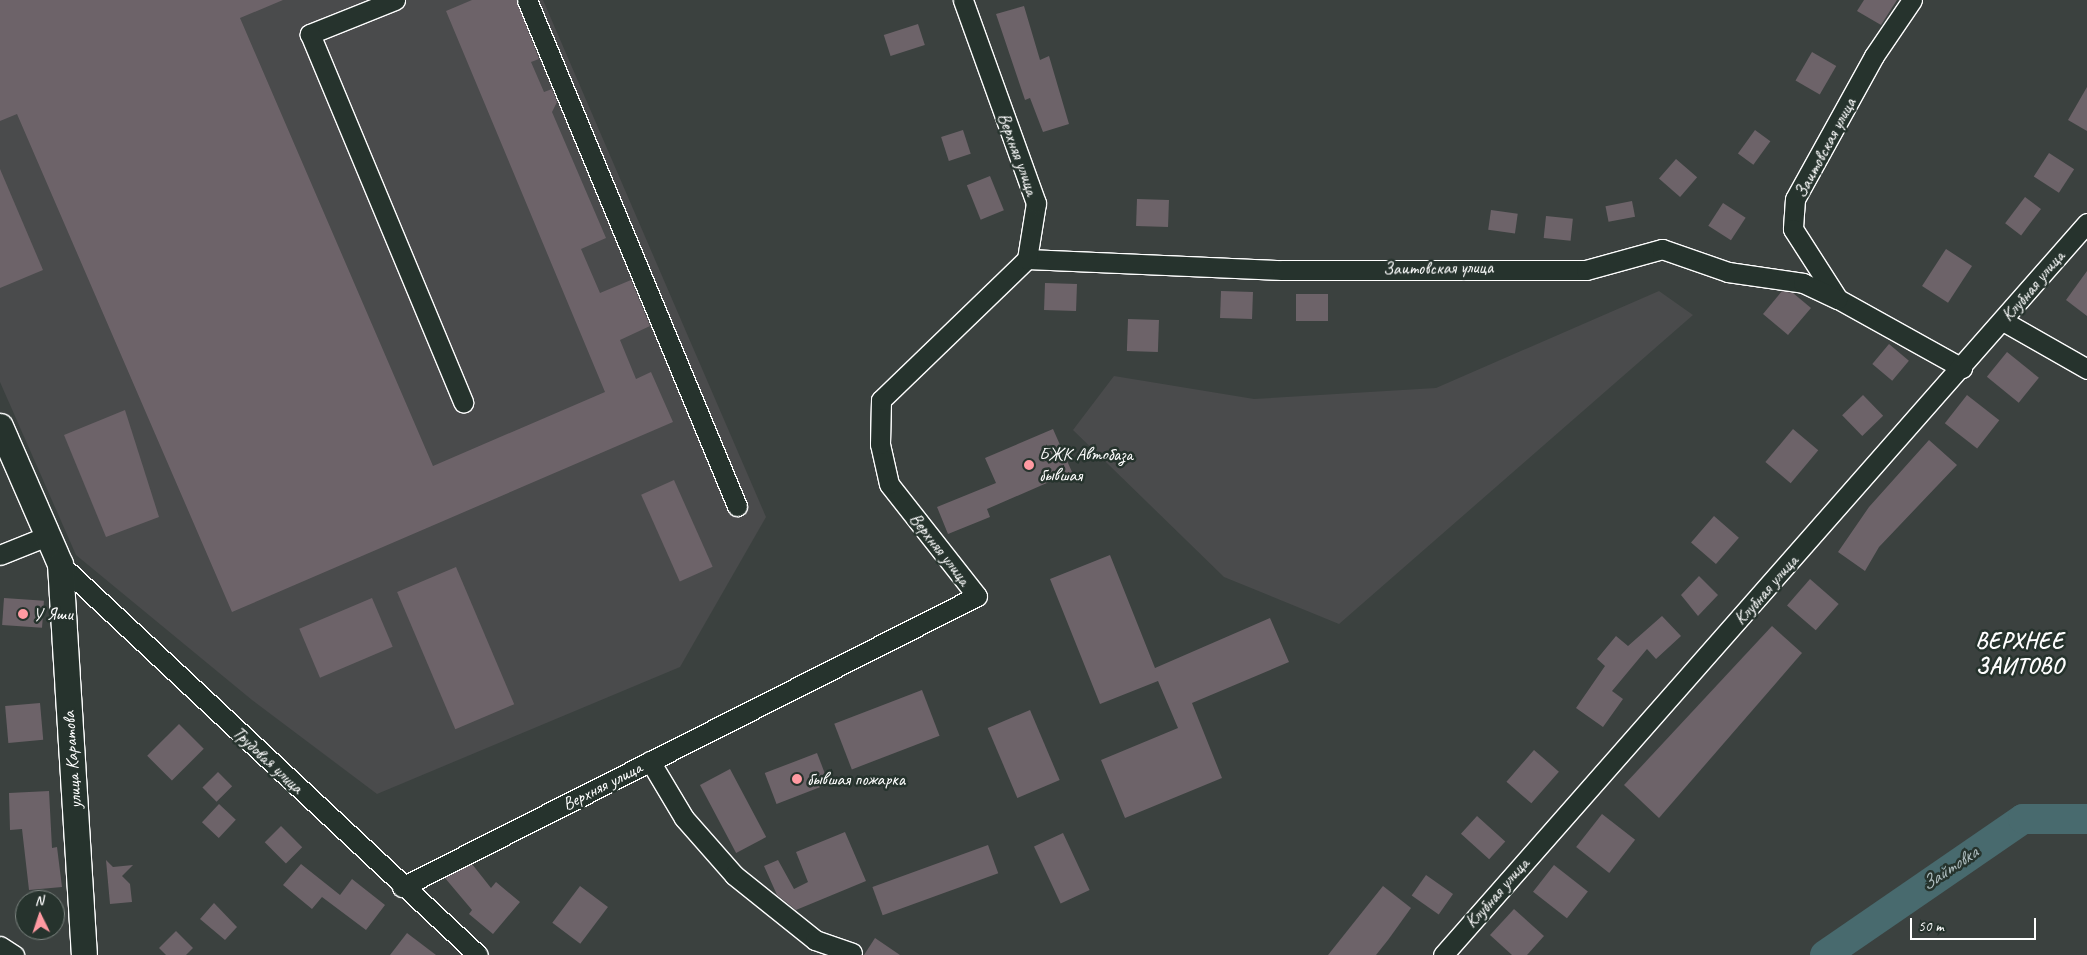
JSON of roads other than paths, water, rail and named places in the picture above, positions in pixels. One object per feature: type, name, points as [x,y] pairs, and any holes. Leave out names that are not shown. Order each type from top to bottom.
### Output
[{"type":"main road","points":[[0,426],[60,564]]},
{"type":"main road","name":"улица Каратова","points":[[60,564],[84,955]]},
{"type":"street","points":[[395,0],[310,34],[463,402]]},
{"type":"street","points":[[527,0],[737,506]]},
{"type":"street","name":"Верхняя улица","points":[[402,887],[977,596],[889,484],[880,444],[881,400],[1027,259],[1036,203],[963,0]]},
{"type":"street","name":"Заитовская улица","points":[[1838,299],[1793,229],[1795,199],[1874,56],[1912,0]]},
{"type":"street","name":"Клубная улица","points":[[1443,955],[2003,322],[2087,223]]},
{"type":"street","name":"Заитовская улица","points":[[1027,259],[1282,270],[1586,270],[1662,249],[1728,272],[1804,283],[1838,299],[1962,368]]},
{"type":"street","points":[[2003,322],[2087,369]]},
{"type":"street","points":[[0,556],[47,536]]},
{"type":"street","name":"Трудовая улица","points":[[60,564],[402,887],[478,955]]},
{"type":"street","points":[[650,762],[684,818],[734,875],[815,940],[852,952]]},
{"type":"street","points":[[0,946],[14,955]]},
{"type":"waterway","name":"Зайтовка","points":[[1825,955],[2023,819],[2087,819]]},
{"type":"place","name":"БЖК Автобаза бывшая","points":[[1029,465]]},
{"type":"place","name":"У Яши","points":[[23,614]]},
{"type":"place","name":"бывшая пожарка","points":[[797,779]]},
{"type":"district","name":"ВЕРХНЕЕ ЗАИТОВО","points":[[2020,654]]}]
